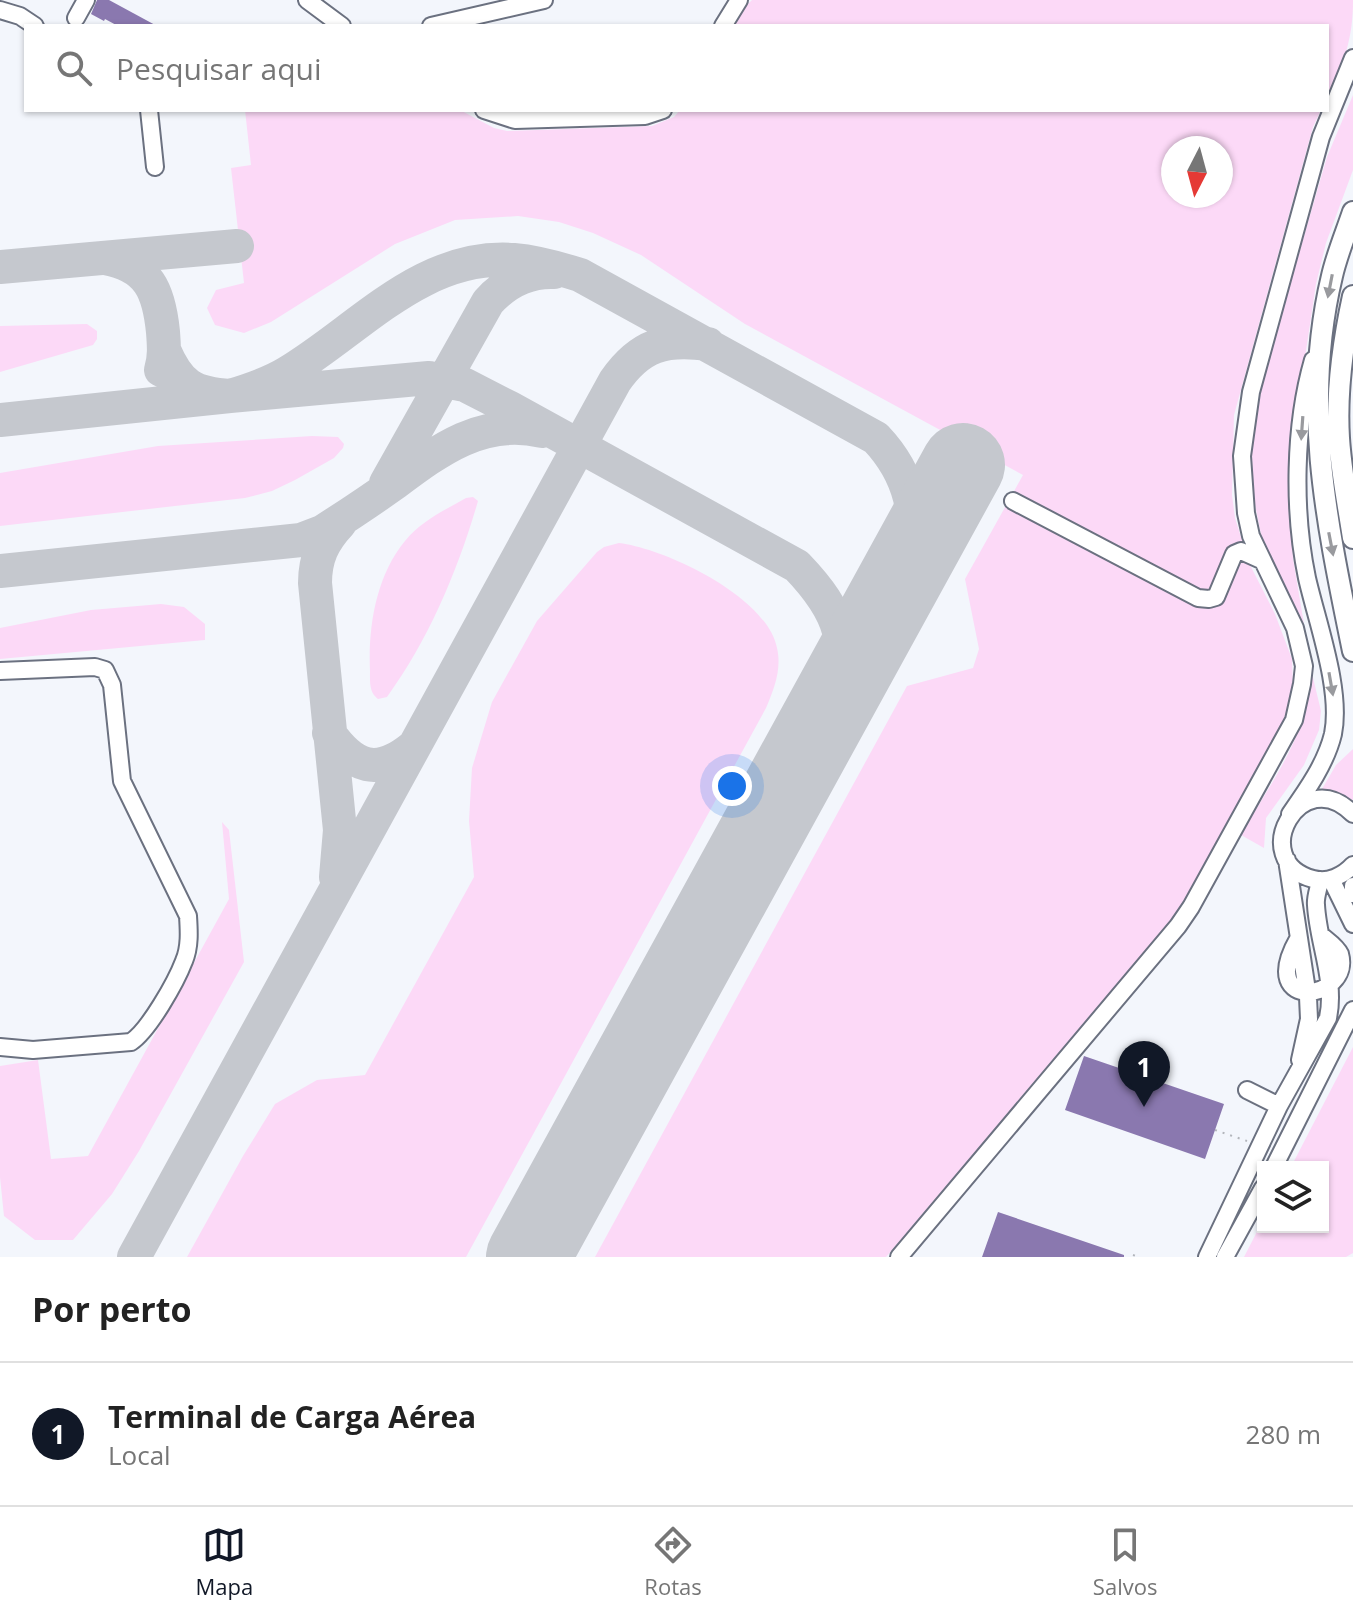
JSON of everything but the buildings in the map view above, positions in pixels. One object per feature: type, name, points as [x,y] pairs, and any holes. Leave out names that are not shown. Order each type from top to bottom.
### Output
[{"type":"main road","points":[[1353,212],[1332,274],[1318,371],[1318,453],[1325,511],[1353,651]]},
{"type":"main road","points":[[1353,296],[1339,402],[1339,440],[1353,538]]},
{"type":"street","points":[[76,18],[86,0]]},
{"type":"street","points":[[307,0],[339,24]]},
{"type":"street","points":[[440,24],[544,0]]},
{"type":"street","points":[[724,24],[739,0]]},
{"type":"street","points":[[0,10],[20,16],[30,24]]},
{"type":"street","points":[[0,19],[24,24]]},
{"type":"street","points":[[899,1257],[1178,926],[1294,720],[1304,666],[1290,615],[1251,536],[1242,456],[1246,411],[1321,137],[1353,58]]},
{"type":"street","points":[[149,112],[155,167]]},
{"type":"street","points":[[490,112],[515,120],[645,116],[657,112]]},
{"type":"street","points":[[1292,1081],[1307,1032],[1307,992],[1282,842],[1285,823],[1323,761],[1333,735],[1335,709],[1322,635],[1305,568],[1298,502],[1302,415],[1323,324]]},
{"type":"street","points":[[1013,501],[1198,598],[1209,599],[1216,597],[1247,517]]},
{"type":"street","points":[[1234,554],[1241,551],[1261,560]]},
{"type":"street","points":[[0,671],[95,667],[105,670],[112,685],[122,781],[188,916],[189,934],[185,960],[144,1033],[131,1042],[33,1050],[0,1047]]},
{"type":"street","points":[[1290,814],[1313,800],[1340,803],[1353,814]]},
{"type":"street","points":[[1287,860],[1301,874],[1325,880],[1347,872],[1353,865]]},
{"type":"street","points":[[1325,880],[1353,924]]},
{"type":"street","points":[[1307,992],[1319,993],[1330,989],[1343,968],[1341,955],[1322,936],[1315,903],[1325,880]]},
{"type":"street","points":[[1353,886],[1353,894]]},
{"type":"street","points":[[1207,1257],[1279,1106],[1328,1018],[1330,989]]},
{"type":"street","points":[[1277,1161],[1353,1010]]},
{"type":"street","points":[[1247,1090],[1279,1106]]},
{"type":"street","points":[[1225,1257],[1257,1200]]},
{"type":"street","points":[[1235,1257],[1246,1222]]},
{"type":"path","points":[[1215,1130],[1249,1142]]},
{"type":"path","points":[[1133,1255],[1139,1257]]},
{"type":"shaded area","points":[[752,0],[1353,0],[1346,50],[1329,93],[1329,24],[731,24]]},
{"type":"shaded area","points":[[1353,95],[1353,170],[1326,243],[1316,284],[1292,444],[1293,559],[1304,624],[1263,544],[1253,495],[1255,405],[1327,157]]},
{"type":"shaded area","points":[[245,112],[464,112],[494,128],[507,131],[652,126],[678,112],[1320,112],[1313,127],[1234,415],[1232,495],[1235,518],[1249,563],[1275,614],[1292,659],[1293,689],[1283,722],[1179,910],[886,1257],[595,1257],[907,686],[973,668],[979,649],[965,579],[1023,475],[745,324],[641,255],[593,233],[559,222],[518,216],[455,220],[395,244],[271,322],[244,333],[215,325],[207,308],[216,290],[244,283],[231,168],[251,165]]},
{"type":"shaded area","points":[[87,324],[97,331],[93,345],[0,372],[0,326]]},
{"type":"shaded area","points":[[338,437],[344,444],[343,448],[334,458],[272,491],[245,498],[0,526],[0,473],[158,446]]},
{"type":"shaded area","points":[[473,497],[478,501],[441,603],[402,675],[387,697],[378,699],[370,683],[371,637],[376,603],[387,570],[405,541],[418,528],[434,516]]},
{"type":"shaded area","points":[[619,543],[687,565],[735,594],[755,611],[769,629],[777,648],[779,664],[776,679],[766,708],[466,1257],[187,1257],[275,1104],[317,1080],[365,1075],[474,877],[469,821],[472,768],[492,702],[537,621],[597,552]]},
{"type":"shaded area","points":[[161,604],[184,607],[205,624],[205,640],[0,659],[0,628],[91,610]]},
{"type":"shaded area","points":[[1310,665],[1321,711],[1319,730],[1304,765],[1266,818],[1264,848],[1241,835],[1298,733],[1305,711]]},
{"type":"shaded area","points":[[1353,749],[1353,800],[1322,789],[1336,765]]},
{"type":"shaded area","points":[[222,822],[229,830],[244,962],[112,1194],[73,1240],[35,1240],[4,1216],[0,1177],[0,1066],[38,1060],[51,1159],[88,1156],[229,899]]},
{"type":"shaded area","points":[[1353,1047],[1353,1253],[1346,1257],[1244,1257],[1257,1232],[1329,1233],[1329,1161],[1294,1161]]},
{"type":"taxiway","points":[[0,267],[237,246]]},
{"type":"taxiway","points":[[105,258],[132,267],[149,283],[158,304],[163,332],[161,370]]},
{"type":"taxiway","points":[[0,420],[230,396],[287,373],[421,281],[481,261],[531,262],[580,275],[876,438],[897,467],[910,498],[913,531],[907,566]]},
{"type":"taxiway","points":[[386,483],[488,302],[518,280],[554,272]]},
{"type":"taxiway","points":[[134,1257],[615,381],[634,359],[655,347],[679,342],[708,344]]},
{"type":"taxiway","points":[[164,350],[175,372],[189,385],[217,395],[429,378],[465,385],[510,408],[797,566],[824,599],[839,632],[841,667],[830,709]]},
{"type":"taxiway","points":[[0,571],[301,540],[322,532],[428,459],[463,439],[500,429],[542,431]]},
{"type":"taxiway","points":[[336,877],[340,830],[315,583],[321,550],[340,523]]},
{"type":"taxiway","points":[[329,733],[348,754],[367,764],[388,762],[412,748]]},
{"type":"runway","points":[[528,1257],[963,465]]},
{"type":"place","name":"Terminal de Carga Aérea","points":[[1144,1107]]}]
